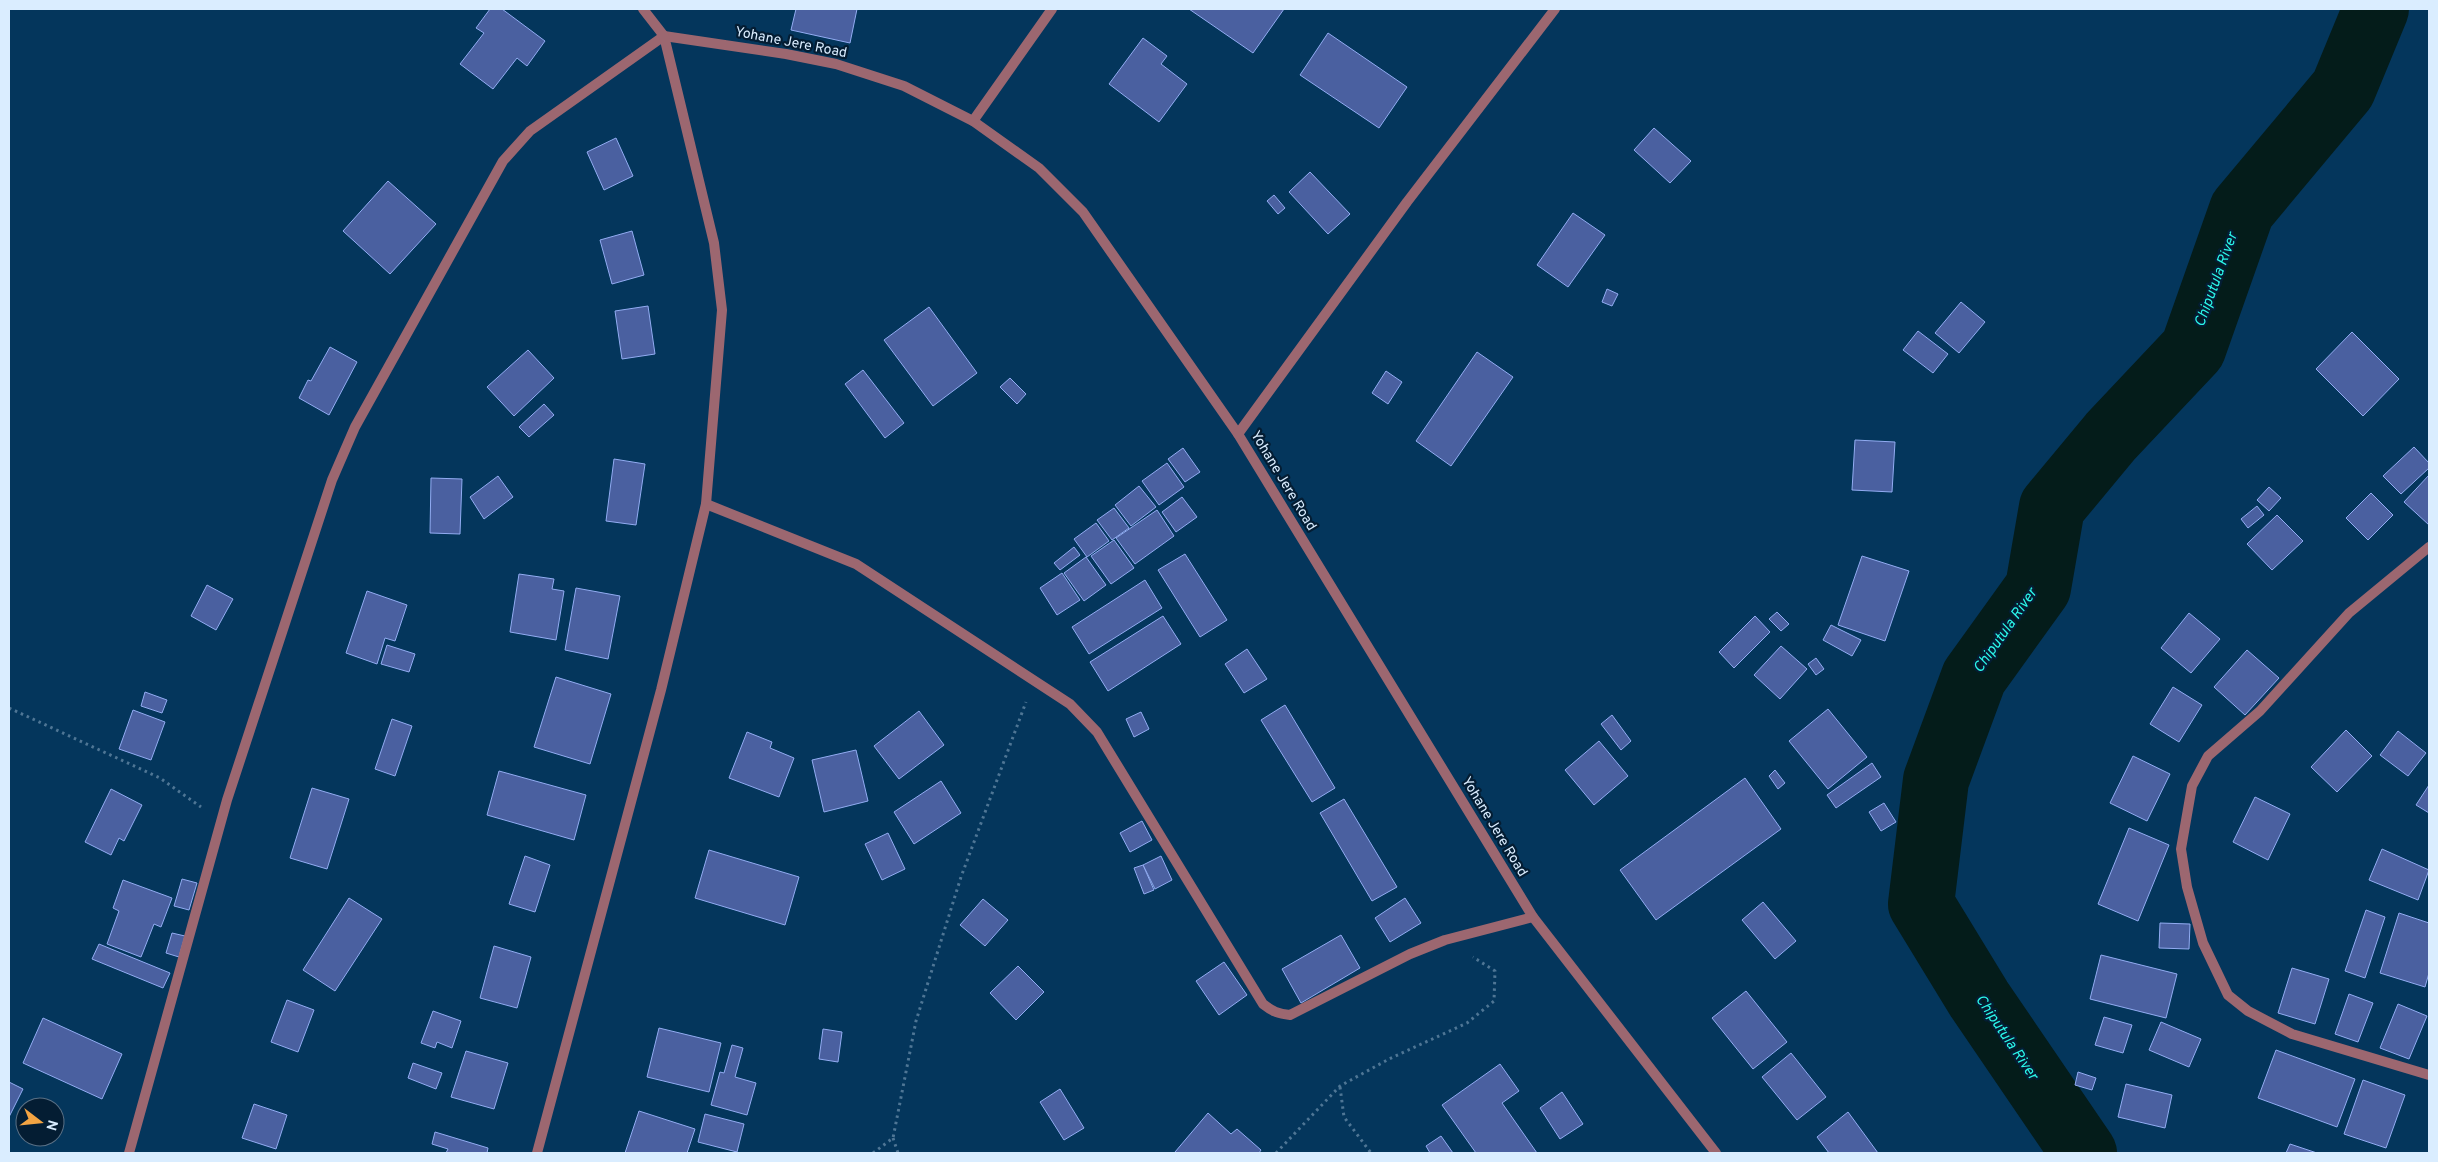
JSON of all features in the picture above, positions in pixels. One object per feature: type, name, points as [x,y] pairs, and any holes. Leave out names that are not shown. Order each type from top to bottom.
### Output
[{"type":"street","points":[[536,1153],[658,700],[706,504],[722,310],[714,243],[664,36],[644,9]]},
{"type":"street","points":[[973,120],[1052,9]]},
{"type":"street","points":[[1238,434],[1413,194],[1555,9]]},
{"type":"street","points":[[129,1153],[227,800],[332,480],[355,426],[481,197],[503,161],[530,131],[664,36]]},
{"type":"street","name":"Yohane Jere Road","points":[[664,36],[786,54],[836,64],[904,86],[973,120],[1039,168],[1083,212],[1238,434],[1533,917],[1716,1153]]},
{"type":"street","points":[[706,504],[856,564],[1070,704],[1098,732],[1263,1004],[1271,1011],[1290,1015],[1410,954],[1445,940],[1533,917]]},
{"type":"street","points":[[2429,547],[2349,613],[2260,711],[2208,756],[2192,786],[2181,849],[2186,886],[2203,943],[2228,995],[2248,1011],[2292,1034],[2429,1075]]},
{"type":"path","points":[[898,1153],[893,1138],[916,1021],[961,877],[1034,680]]},
{"type":"path","points":[[9,708],[160,778],[201,807],[227,800]]},
{"type":"path","points":[[1276,1153],[1340,1086],[1389,1059],[1467,1023],[1494,1001],[1495,970],[1445,940]]},
{"type":"path","points":[[1340,1086],[1344,1117],[1371,1153]]},
{"type":"path","points":[[873,1153],[893,1138]]},
{"type":"building","points":[[490,9],[502,9],[545,41],[527,66],[517,58],[493,89],[460,64],[484,33],[476,28]]},
{"type":"building","points":[[796,9],[857,9],[850,43],[791,30]]},
{"type":"building","points":[[1189,9],[1284,9],[1253,53]]},
{"type":"building","points":[[1328,33],[1407,87],[1379,128],[1300,75]]},
{"type":"building","points":[[1143,38],[1167,56],[1161,64],[1187,84],[1159,122],[1109,84]]},
{"type":"building","points":[[1654,128],[1691,161],[1670,183],[1634,150]]},
{"type":"building","points":[[616,138],[633,176],[604,190],[587,152]]},
{"type":"building","points":[[1310,172],[1350,214],[1328,234],[1289,192]]},
{"type":"building","points":[[388,181],[436,224],[390,274],[343,231]]},
{"type":"building","points":[[1274,195],[1285,208],[1278,214],[1267,201]]},
{"type":"building","points":[[1573,213],[1605,235],[1568,287],[1537,265]]},
{"type":"building","points":[[632,231],[644,275],[612,284],[600,240]]},
{"type":"building","points":[[1607,289],[1618,294],[1612,306],[1602,302]]},
{"type":"building","points":[[1961,302],[1985,322],[1959,353],[1935,333]]},
{"type":"building","points":[[648,306],[655,354],[622,359],[615,311]]},
{"type":"building","points":[[929,307],[977,373],[933,406],[884,340]]},
{"type":"building","points":[[1918,331],[1948,354],[1933,373],[1903,350]]},
{"type":"building","points":[[2352,332],[2399,379],[2363,416],[2316,369]]},
{"type":"building","points":[[330,347],[357,362],[329,415],[299,398],[308,380],[311,381]]},
{"type":"building","points":[[528,350],[554,378],[514,416],[487,387]]},
{"type":"building","points":[[1477,352],[1513,377],[1451,466],[1416,441]]},
{"type":"building","points":[[863,370],[904,423],[885,438],[845,384]]},
{"type":"building","points":[[1386,371],[1402,382],[1388,404],[1372,393]]},
{"type":"building","points":[[1010,378],[1026,394],[1017,404],[1000,387]]},
{"type":"building","points":[[544,404],[554,415],[529,437],[519,427]]},
{"type":"building","points":[[1855,440],[1895,442],[1892,492],[1852,490]]},
{"type":"building","points":[[2414,447],[2429,463],[2429,468],[2401,494],[2383,476]]},
{"type":"building","points":[[1183,448],[1200,472],[1185,482],[1168,459]]},
{"type":"building","points":[[614,459],[645,464],[636,525],[606,521]]},
{"type":"building","points":[[1167,463],[1184,487],[1159,505],[1142,481]]},
{"type":"building","points":[[2429,475],[2429,525],[2404,502]]},
{"type":"building","points":[[498,476],[513,497],[484,519],[470,497]]},
{"type":"building","points":[[431,478],[462,479],[460,534],[430,533]]},
{"type":"building","points":[[1139,486],[1156,507],[1131,526],[1115,505]]},
{"type":"building","points":[[2269,487],[2281,498],[2269,511],[2257,500]]},
{"type":"building","points":[[2371,493],[2393,515],[2368,540],[2346,518]]},
{"type":"building","points":[[1182,497],[1197,517],[1176,532],[1162,512]]},
{"type":"building","points":[[2257,506],[2264,515],[2248,528],[2241,519]]},
{"type":"building","points":[[1114,508],[1129,528],[1112,540],[1097,520]]},
{"type":"building","points":[[1157,510],[1174,536],[1135,564],[1116,538]]},
{"type":"building","points":[[2277,515],[2303,541],[2272,570],[2247,544]]},
{"type":"building","points":[[1096,523],[1109,541],[1087,557],[1074,539]]},
{"type":"building","points":[[1114,540],[1134,568],[1111,584],[1091,556]]},
{"type":"building","points":[[1074,547],[1080,555],[1060,570],[1054,563]]},
{"type":"building","points":[[1185,554],[1227,620],[1200,637],[1158,570]]},
{"type":"building","points":[[1862,556],[1909,571],[1885,641],[1838,625]]},
{"type":"building","points":[[1086,557],[1106,585],[1084,601],[1064,573]]},
{"type":"building","points":[[1062,573],[1080,600],[1057,615],[1040,588]]},
{"type":"building","points":[[519,574],[554,579],[552,589],[564,591],[556,640],[510,632]]},
{"type":"building","points":[[1145,580],[1162,608],[1089,654],[1072,627]]},
{"type":"building","points":[[207,585],[233,599],[216,630],[191,616]]},
{"type":"building","points":[[576,588],[620,596],[608,659],[565,650]]},
{"type":"building","points":[[367,591],[407,605],[395,641],[385,638],[377,664],[346,653]]},
{"type":"building","points":[[1777,612],[1789,624],[1781,631],[1769,619]]},
{"type":"building","points":[[2189,613],[2220,639],[2191,673],[2161,648]]},
{"type":"building","points":[[1163,616],[1181,644],[1108,691],[1090,662]]},
{"type":"building","points":[[1755,616],[1770,632],[1734,668],[1719,652]]},
{"type":"building","points":[[1831,625],[1861,640],[1852,656],[1823,640]]},
{"type":"building","points":[[387,645],[415,654],[409,672],[381,664]]},
{"type":"building","points":[[1781,646],[1807,669],[1780,699],[1754,675]]},
{"type":"building","points":[[1247,649],[1267,679],[1244,693],[1225,664]]},
{"type":"building","points":[[2247,650],[2279,678],[2245,715],[2214,687]]},
{"type":"building","points":[[1816,658],[1824,669],[1816,675],[1808,664]]},
{"type":"building","points":[[556,677],[611,694],[590,764],[534,747]]},
{"type":"building","points":[[2173,687],[2202,705],[2179,742],[2150,724]]},
{"type":"building","points":[[145,692],[167,700],[162,713],[141,706]]},
{"type":"building","points":[[1285,705],[1335,788],[1312,802],[1261,720]]},
{"type":"building","points":[[1828,709],[1867,757],[1828,789],[1789,741]]},
{"type":"building","points":[[133,710],[165,722],[151,760],[119,749]]},
{"type":"building","points":[[919,711],[944,745],[899,779],[874,746]]},
{"type":"building","points":[[1141,712],[1149,729],[1134,737],[1126,719]]},
{"type":"building","points":[[1612,715],[1631,741],[1621,750],[1601,724]]},
{"type":"building","points":[[392,719],[412,726],[395,776],[375,769]]},
{"type":"building","points":[[2346,730],[2372,756],[2337,792],[2311,767]]},
{"type":"building","points":[[2398,731],[2426,753],[2408,776],[2380,755]]},
{"type":"building","points":[[747,732],[772,742],[770,748],[794,758],[779,797],[729,778]]},
{"type":"building","points":[[1599,741],[1628,776],[1594,805],[1565,770]]},
{"type":"building","points":[[856,750],[868,801],[824,812],[812,760]]},
{"type":"building","points":[[2133,756],[2170,774],[2147,821],[2110,803]]},
{"type":"building","points":[[1872,763],[1881,777],[1836,808],[1827,795]]},
{"type":"building","points":[[1775,770],[1785,783],[1778,789],[1769,776]]},
{"type":"building","points":[[499,771],[586,795],[574,840],[487,815]]},
{"type":"building","points":[[1745,778],[1781,829],[1656,920],[1620,870]]},
{"type":"building","points":[[941,781],[961,813],[914,844],[894,812]]},
{"type":"building","points":[[2429,785],[2429,813],[2416,805]]},
{"type":"building","points":[[312,788],[349,799],[327,869],[290,858]]},
{"type":"building","points":[[111,789],[142,805],[124,841],[119,838],[111,855],[85,842]]},
{"type":"building","points":[[2255,797],[2290,814],[2268,860],[2233,842]]},
{"type":"building","points":[[1344,799],[1397,887],[1372,901],[1320,813]]},
{"type":"building","points":[[1884,803],[1896,822],[1881,831],[1869,812]]},
{"type":"building","points":[[1142,821],[1152,840],[1130,852],[1120,833]]},
{"type":"building","points":[[2129,828],[2169,845],[2138,921],[2098,904]]},
{"type":"building","points":[[888,833],[905,869],[882,880],[865,844]]},
{"type":"building","points":[[2382,849],[2429,870],[2418,900],[2369,880]]},
{"type":"building","points":[[709,850],[799,877],[785,925],[695,898]]},
{"type":"building","points":[[525,856],[550,865],[535,912],[509,904]]},
{"type":"building","points":[[1161,856],[1172,880],[1155,889],[1143,865]]},
{"type":"building","points":[[1143,865],[1154,890],[1144,894],[1134,868]]},
{"type":"building","points":[[182,879],[197,883],[189,910],[174,906]]},
{"type":"building","points":[[123,880],[172,898],[161,927],[154,924],[141,957],[107,944],[119,911],[113,908]]},
{"type":"building","points":[[349,898],[382,919],[335,991],[303,970]]},
{"type":"building","points":[[1405,898],[1421,923],[1390,942],[1375,918]]},
{"type":"building","points":[[983,899],[1008,920],[985,946],[960,925]]},
{"type":"building","points":[[1763,902],[1796,941],[1775,959],[1742,920]]},
{"type":"building","points":[[2366,910],[2385,917],[2365,978],[2345,971]]},
{"type":"building","points":[[2399,913],[2429,923],[2429,973],[2425,987],[2380,973]]},
{"type":"building","points":[[2160,923],[2190,924],[2189,949],[2159,948]]},
{"type":"building","points":[[172,933],[185,936],[179,957],[166,953]]},
{"type":"building","points":[[1341,935],[1360,968],[1301,1003],[1282,969]]},
{"type":"building","points":[[99,944],[170,973],[163,988],[92,959]]},
{"type":"building","points":[[494,946],[531,957],[517,1008],[480,998]]},
{"type":"building","points":[[2101,955],[2177,974],[2166,1018],[2090,999]]},
{"type":"building","points":[[1224,962],[1247,995],[1219,1015],[1196,981]]},
{"type":"building","points":[[1018,966],[1044,992],[1016,1020],[990,993]]},
{"type":"building","points":[[2292,968],[2329,979],[2315,1024],[2278,1013]]},
{"type":"building","points":[[1746,991],[1787,1042],[1753,1069],[1712,1018]]},
{"type":"building","points":[[2349,994],[2373,1003],[2358,1042],[2335,1034]]},
{"type":"building","points":[[287,1000],[314,1010],[298,1052],[271,1042]]},
{"type":"building","points":[[2398,1004],[2427,1016],[2409,1059],[2380,1048]]},
{"type":"building","points":[[433,1011],[461,1021],[452,1048],[437,1042],[435,1048],[421,1043]]},
{"type":"building","points":[[2104,1017],[2132,1025],[2123,1053],[2095,1045]]},
{"type":"building","points":[[43,1018],[122,1054],[102,1099],[23,1063]]},
{"type":"building","points":[[2161,1022],[2201,1039],[2189,1067],[2149,1050]]},
{"type":"building","points":[[659,1028],[721,1043],[709,1092],[647,1077]]},
{"type":"building","points":[[823,1029],[842,1032],[838,1062],[819,1059]]},
{"type":"building","points":[[732,1045],[743,1048],[735,1077],[756,1083],[747,1115],[711,1105],[720,1072],[724,1073]]},
{"type":"building","points":[[2276,1050],[2355,1079],[2337,1127],[2258,1098]]},
{"type":"building","points":[[466,1051],[508,1063],[494,1109],[451,1097]]},
{"type":"building","points":[[1791,1053],[1826,1097],[1797,1120],[1762,1077]]},
{"type":"building","points":[[413,1063],[442,1073],[436,1089],[408,1078]]},
{"type":"building","points":[[1500,1064],[1519,1091],[1502,1103],[1537,1153],[1476,1153],[1442,1105]]},
{"type":"building","points":[[2078,1072],[2096,1078],[2092,1090],[2075,1085]]},
{"type":"building","points":[[2363,1080],[2405,1095],[2386,1148],[2344,1134]]},
{"type":"building","points":[[9,1082],[23,1089],[19,1097],[15,1097],[15,1105],[9,1117]]},
{"type":"building","points":[[2126,1084],[2172,1095],[2165,1128],[2118,1117]]},
{"type":"building","points":[[1060,1089],[1084,1128],[1064,1140],[1040,1102]]},
{"type":"building","points":[[1562,1092],[1583,1124],[1560,1139],[1540,1108]]},
{"type":"building","points":[[254,1104],[287,1115],[276,1149],[242,1138]]},
{"type":"building","points":[[639,1111],[695,1129],[687,1153],[625,1153]]},
{"type":"building","points":[[1848,1112],[1878,1153],[1829,1153],[1817,1137]]},
{"type":"building","points":[[1208,1113],[1231,1134],[1237,1129],[1261,1150],[1259,1153],[1176,1153]]},
{"type":"building","points":[[705,1114],[744,1124],[737,1152],[698,1142]]},
{"type":"building","points":[[435,1132],[488,1148],[487,1153],[446,1153],[448,1149],[432,1144]]},
{"type":"building","points":[[1441,1136],[1453,1153],[1430,1153],[1426,1146]]},
{"type":"building","points":[[2290,1144],[2317,1153],[2286,1153]]},
{"type":"waterway","name":"Chiputula River","points":[[2084,1153],[1979,999],[1921,904],[1936,780],[1974,677],[2038,588],[2052,507],[2111,436],[2193,349],[2242,210],[2343,89],[2376,9]]}]
